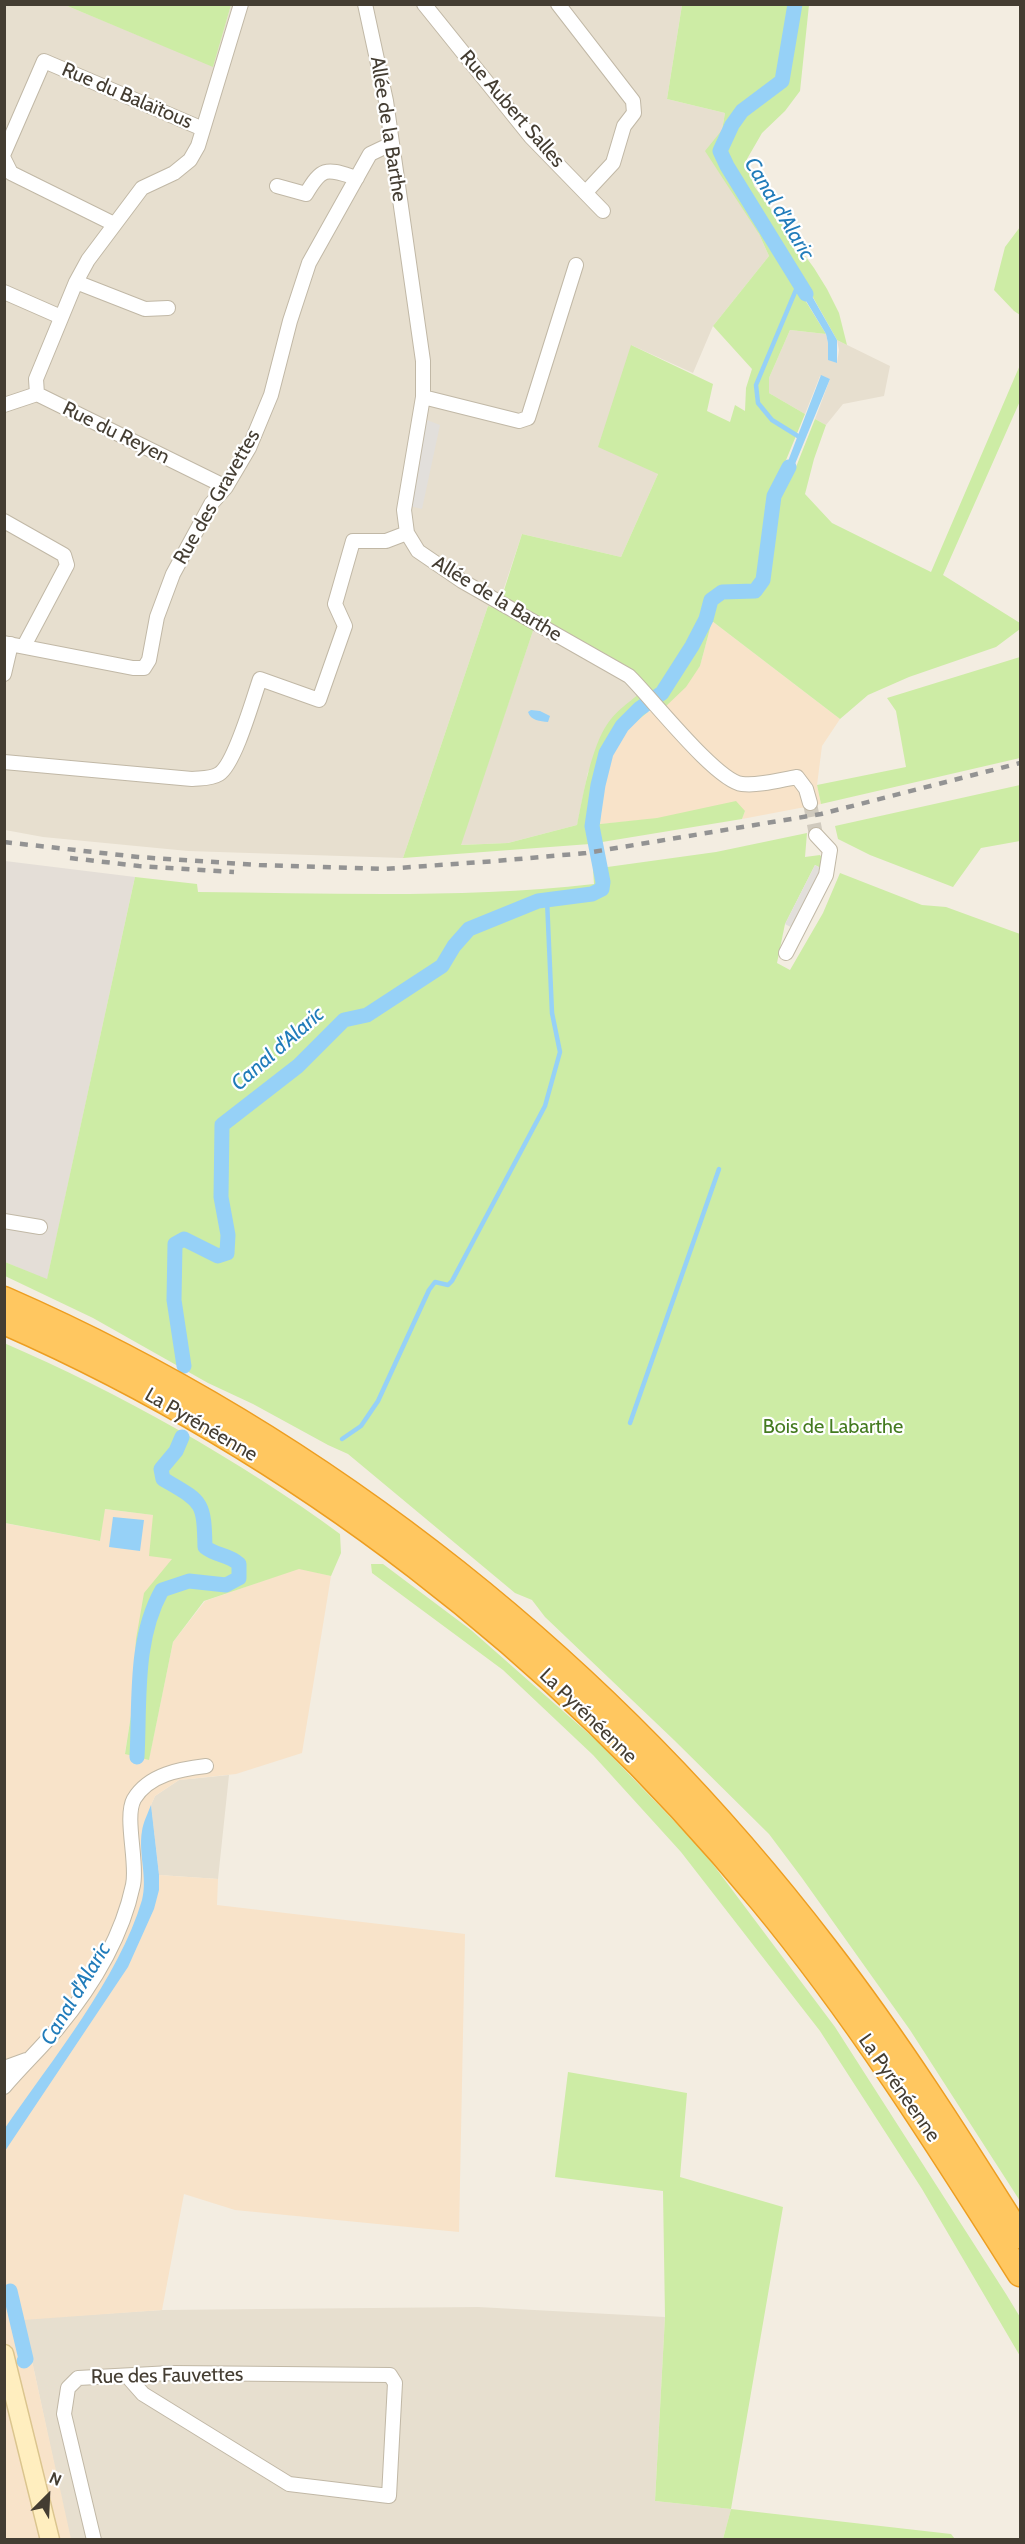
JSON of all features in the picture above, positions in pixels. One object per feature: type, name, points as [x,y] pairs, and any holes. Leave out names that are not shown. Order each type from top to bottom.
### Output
[{"type":"highway","name":"La Pyrénéenne","points":[[4,1299],[50,1319],[167,1380],[245,1424],[345,1488],[431,1550],[526,1629],[616,1711],[700,1798],[774,1883],[827,1950],[917,2077],[1020,2236]]},
{"type":"highway","name":"La Pyrénéenne","points":[[4,1322],[42,1338],[153,1396],[231,1440],[332,1504],[418,1566],[515,1645],[610,1734],[692,1821],[760,1899],[815,1969],[934,2138],[1020,2274]]},
{"type":"main road","points":[[6,2360],[50,2540]]},
{"type":"street","points":[[4,405],[37,394],[36,380],[76,282],[114,224],[142,188],[174,173],[190,160],[198,146],[240,4]]},
{"type":"street","name":"Allée de la Barthe","points":[[365,4],[386,101],[423,361],[423,397],[404,510],[407,533],[418,551],[454,575],[629,676],[646,692],[657,710],[722,773],[740,784],[797,777],[806,789],[810,803]]},
{"type":"street","name":"Rue Aubert Salles","points":[[424,4],[531,137],[603,211]]},
{"type":"street","points":[[558,4],[633,101],[634,113],[624,126],[613,163],[586,192]]},
{"type":"street","name":"Rue du Balaïtous","points":[[4,153],[44,61],[203,129]]},
{"type":"street","name":"Rue des Gravettes","points":[[13,644],[133,668],[144,668],[149,660],[157,617],[173,574],[211,504],[226,487],[249,448],[271,395],[290,321],[309,263],[370,154],[391,144]]},
{"type":"street","points":[[4,159],[11,173],[114,224]]},
{"type":"street","points":[[277,186],[306,194],[317,175],[331,170],[357,178]]},
{"type":"street","points":[[423,397],[519,421],[528,418],[576,265]]},
{"type":"street","points":[[76,282],[145,309],[168,308]]},
{"type":"street","points":[[4,292],[61,317]]},
{"type":"street","name":"Rue du Reyen","points":[[37,394],[226,487]]},
{"type":"street","points":[[4,521],[64,555],[67,560],[67,566],[13,644],[4,674]]},
{"type":"street","points":[[4,762],[192,779],[208,778],[221,773],[234,755],[260,680],[319,700],[345,626],[335,604],[354,541],[386,541],[407,533]]},
{"type":"street","points":[[786,953],[828,872],[830,850],[816,834]]},
{"type":"street","points":[[4,1221],[40,1227]]},
{"type":"street","points":[[4,2087],[58,2027],[118,1935],[134,1883],[131,1815],[133,1801],[142,1789],[172,1770],[206,1766]]},
{"type":"street","points":[[4,2068],[31,2057]]},
{"type":"street","name":"Rue des Fauvettes","points":[[94,2540],[64,2414],[68,2388],[78,2378],[171,2373],[390,2375],[395,2383],[389,2496],[289,2484],[143,2394],[128,2377]]},
{"type":"shaded area","points":[[4,5],[65,5],[213,66],[231,5],[682,5],[667,99],[725,113],[722,130],[769,256],[713,326],[693,373],[631,345],[658,474],[621,557],[522,534],[497,609],[488,606],[403,858],[188,851],[43,837],[5,830]]},
{"type":"shaded area","points":[[790,330],[826,334],[828,359],[837,363],[839,350],[837,340],[890,366],[884,396],[843,404],[826,425],[815,419],[830,379],[820,376],[805,414],[769,393],[769,378]]},
{"type":"shaded area","points":[[427,420],[440,425],[422,509],[410,506]]},
{"type":"shaded area","points":[[538,616],[630,668],[649,687],[588,772],[577,825],[508,843],[460,845]]},
{"type":"shaded area","points":[[712,621],[840,719],[822,746],[817,785],[821,804],[742,819],[745,811],[600,824],[605,780],[614,746],[627,729],[648,712],[664,708],[700,666]]},
{"type":"shaded area","points":[[5,861],[135,877],[47,1280],[5,1262]]},
{"type":"shaded area","points":[[815,865],[828,872],[798,931],[785,924]]},
{"type":"shaded area","points":[[104,1509],[154,1515],[173,1559],[131,1715],[125,1753],[149,1759],[173,1642],[205,1601],[299,1568],[331,1576],[302,1753],[236,1774],[179,1780],[155,1796],[151,1805],[159,1875],[218,1879],[217,1905],[465,1934],[459,2232],[235,2210],[184,2194],[162,2310],[23,2320],[71,2539],[5,2539],[4,1523],[100,1541]]},
{"type":"shaded area","points":[[229,1775],[218,1879],[159,1875],[151,1805],[155,1796],[179,1780]]},
{"type":"shaded area","points":[[478,2307],[665,2317],[655,2501],[731,2509],[723,2539],[70,2539],[23,2319],[162,2310]]},
{"type":"green space","points":[[65,5],[231,5],[213,67]]},
{"type":"green space","points":[[682,5],[809,5],[800,91],[785,111],[762,133],[747,159],[754,186],[827,289],[839,313],[847,345],[837,340],[801,276],[794,282],[826,334],[790,330],[769,378],[769,393],[805,414],[777,482],[794,472],[815,419],[826,425],[805,494],[832,523],[931,572],[1020,365],[1020,401],[943,575],[1020,623],[1020,629],[996,647],[909,677],[868,695],[840,719],[712,621],[700,666],[686,687],[664,708],[649,687],[630,668],[538,616],[461,845],[508,843],[577,825],[588,772],[602,733],[622,707],[639,694],[648,712],[621,735],[611,754],[604,784],[600,824],[657,818],[736,801],[745,811],[742,819],[590,844],[403,858],[488,606],[498,609],[522,534],[621,557],[658,474],[598,447],[631,345],[713,384],[707,411],[730,422],[735,405],[745,411],[746,388],[752,369],[713,326],[769,256],[759,234],[705,151],[722,130],[725,113],[667,99]]},
{"type":"green space","points":[[1020,227],[1020,315],[994,290],[1005,247]]},
{"type":"green space","points":[[1020,657],[1020,758],[821,804],[817,785],[906,767],[896,711],[887,698]]},
{"type":"green space","points":[[1020,785],[1020,841],[981,848],[953,887],[870,855],[838,839],[835,826]]},
{"type":"green space","name":"Bois de Labarthe","points":[[807,833],[805,857],[820,855],[828,872],[815,865],[785,924],[777,963],[790,970],[823,913],[840,873],[922,905],[946,907],[1020,934],[1020,2201],[910,2030],[769,1834],[545,1617],[532,1600],[515,1593],[348,1454],[208,1383],[93,1318],[5,1276],[5,1262],[47,1279],[135,877],[197,884],[198,892],[396,894],[545,889],[594,884],[593,869],[716,852]]},
{"type":"green space","points":[[4,1343],[91,1383],[178,1430],[262,1480],[340,1534],[341,1553],[331,1576],[299,1569],[204,1601],[173,1642],[149,1760],[125,1754],[131,1715],[136,1639],[144,1593],[172,1559],[149,1556],[153,1515],[105,1509],[100,1541],[5,1523]]},
{"type":"green space","points":[[371,1564],[383,1564],[471,1630],[597,1741],[703,1851],[835,2027],[1006,2294],[1020,2317],[1020,2356],[922,2189],[820,2031],[681,1852],[593,1755],[503,1670],[372,1573]]},
{"type":"green space","points":[[568,2072],[687,2093],[680,2177],[783,2207],[731,2509],[655,2501],[665,2317],[663,2191],[555,2177]]},
{"type":"green space","points":[[731,2509],[951,2534],[955,2539],[723,2539]]},
{"type":"water","points":[[800,275],[837,340],[837,363],[828,360],[826,334],[794,281]]},
{"type":"water","points":[[821,375],[830,379],[786,486],[777,482],[785,469]]},
{"type":"water","points":[[531,710],[550,716],[548,722],[534,719],[528,712]]},
{"type":"water","points":[[113,1517],[144,1520],[140,1551],[109,1547]]},
{"type":"water","points":[[151,1805],[159,1875],[159,1890],[154,1909],[128,1967],[5,2151],[5,2128],[101,1989],[131,1929],[144,1891],[141,1840],[143,1825]]},
{"type":"waterway","name":"Canal d'Alaric","points":[[795,4],[782,81],[742,111],[732,125],[720,151],[806,294]]},
{"type":"waterway","name":"Canal d'Alaric","points":[[798,285],[756,385],[758,403],[772,420],[801,438]]},
{"type":"waterway","name":"Canal d'Alaric","points":[[184,1366],[174,1300],[175,1244],[184,1239],[218,1256],[227,1253],[228,1235],[221,1197],[222,1125],[298,1066],[344,1020],[367,1015],[442,966],[454,946],[469,929],[538,901],[592,894],[602,889],[603,882],[592,826],[598,785],[606,753],[622,726],[639,709],[662,693],[692,646],[706,619],[711,600],[722,592],[755,591],[763,580],[774,496],[789,467]]},
{"type":"waterway","points":[[342,1439],[361,1426],[378,1401],[429,1290],[435,1282],[448,1285],[452,1281],[545,1106],[560,1052],[552,1013],[547,900]]},
{"type":"waterway","points":[[630,1423],[719,1169]]},
{"type":"waterway","name":"Canal d'Alaric","points":[[137,1757],[143,1650],[153,1609],[162,1590],[189,1581],[226,1585],[239,1578],[239,1564],[205,1547],[204,1520],[198,1504],[193,1498],[163,1479],[161,1469],[176,1451],[182,1437]]},
{"type":"waterway","name":"Canal d'Alaric","points":[[10,2291],[26,2359],[24,2361]]},
{"type":"tunnel","points":[[810,803],[816,835]]},
{"type":"railway","points":[[4,842],[138,857],[259,865],[384,869],[496,861],[586,853],[821,814],[1020,763]]},
{"type":"railway","points":[[70,858],[139,866],[234,872]]}]
